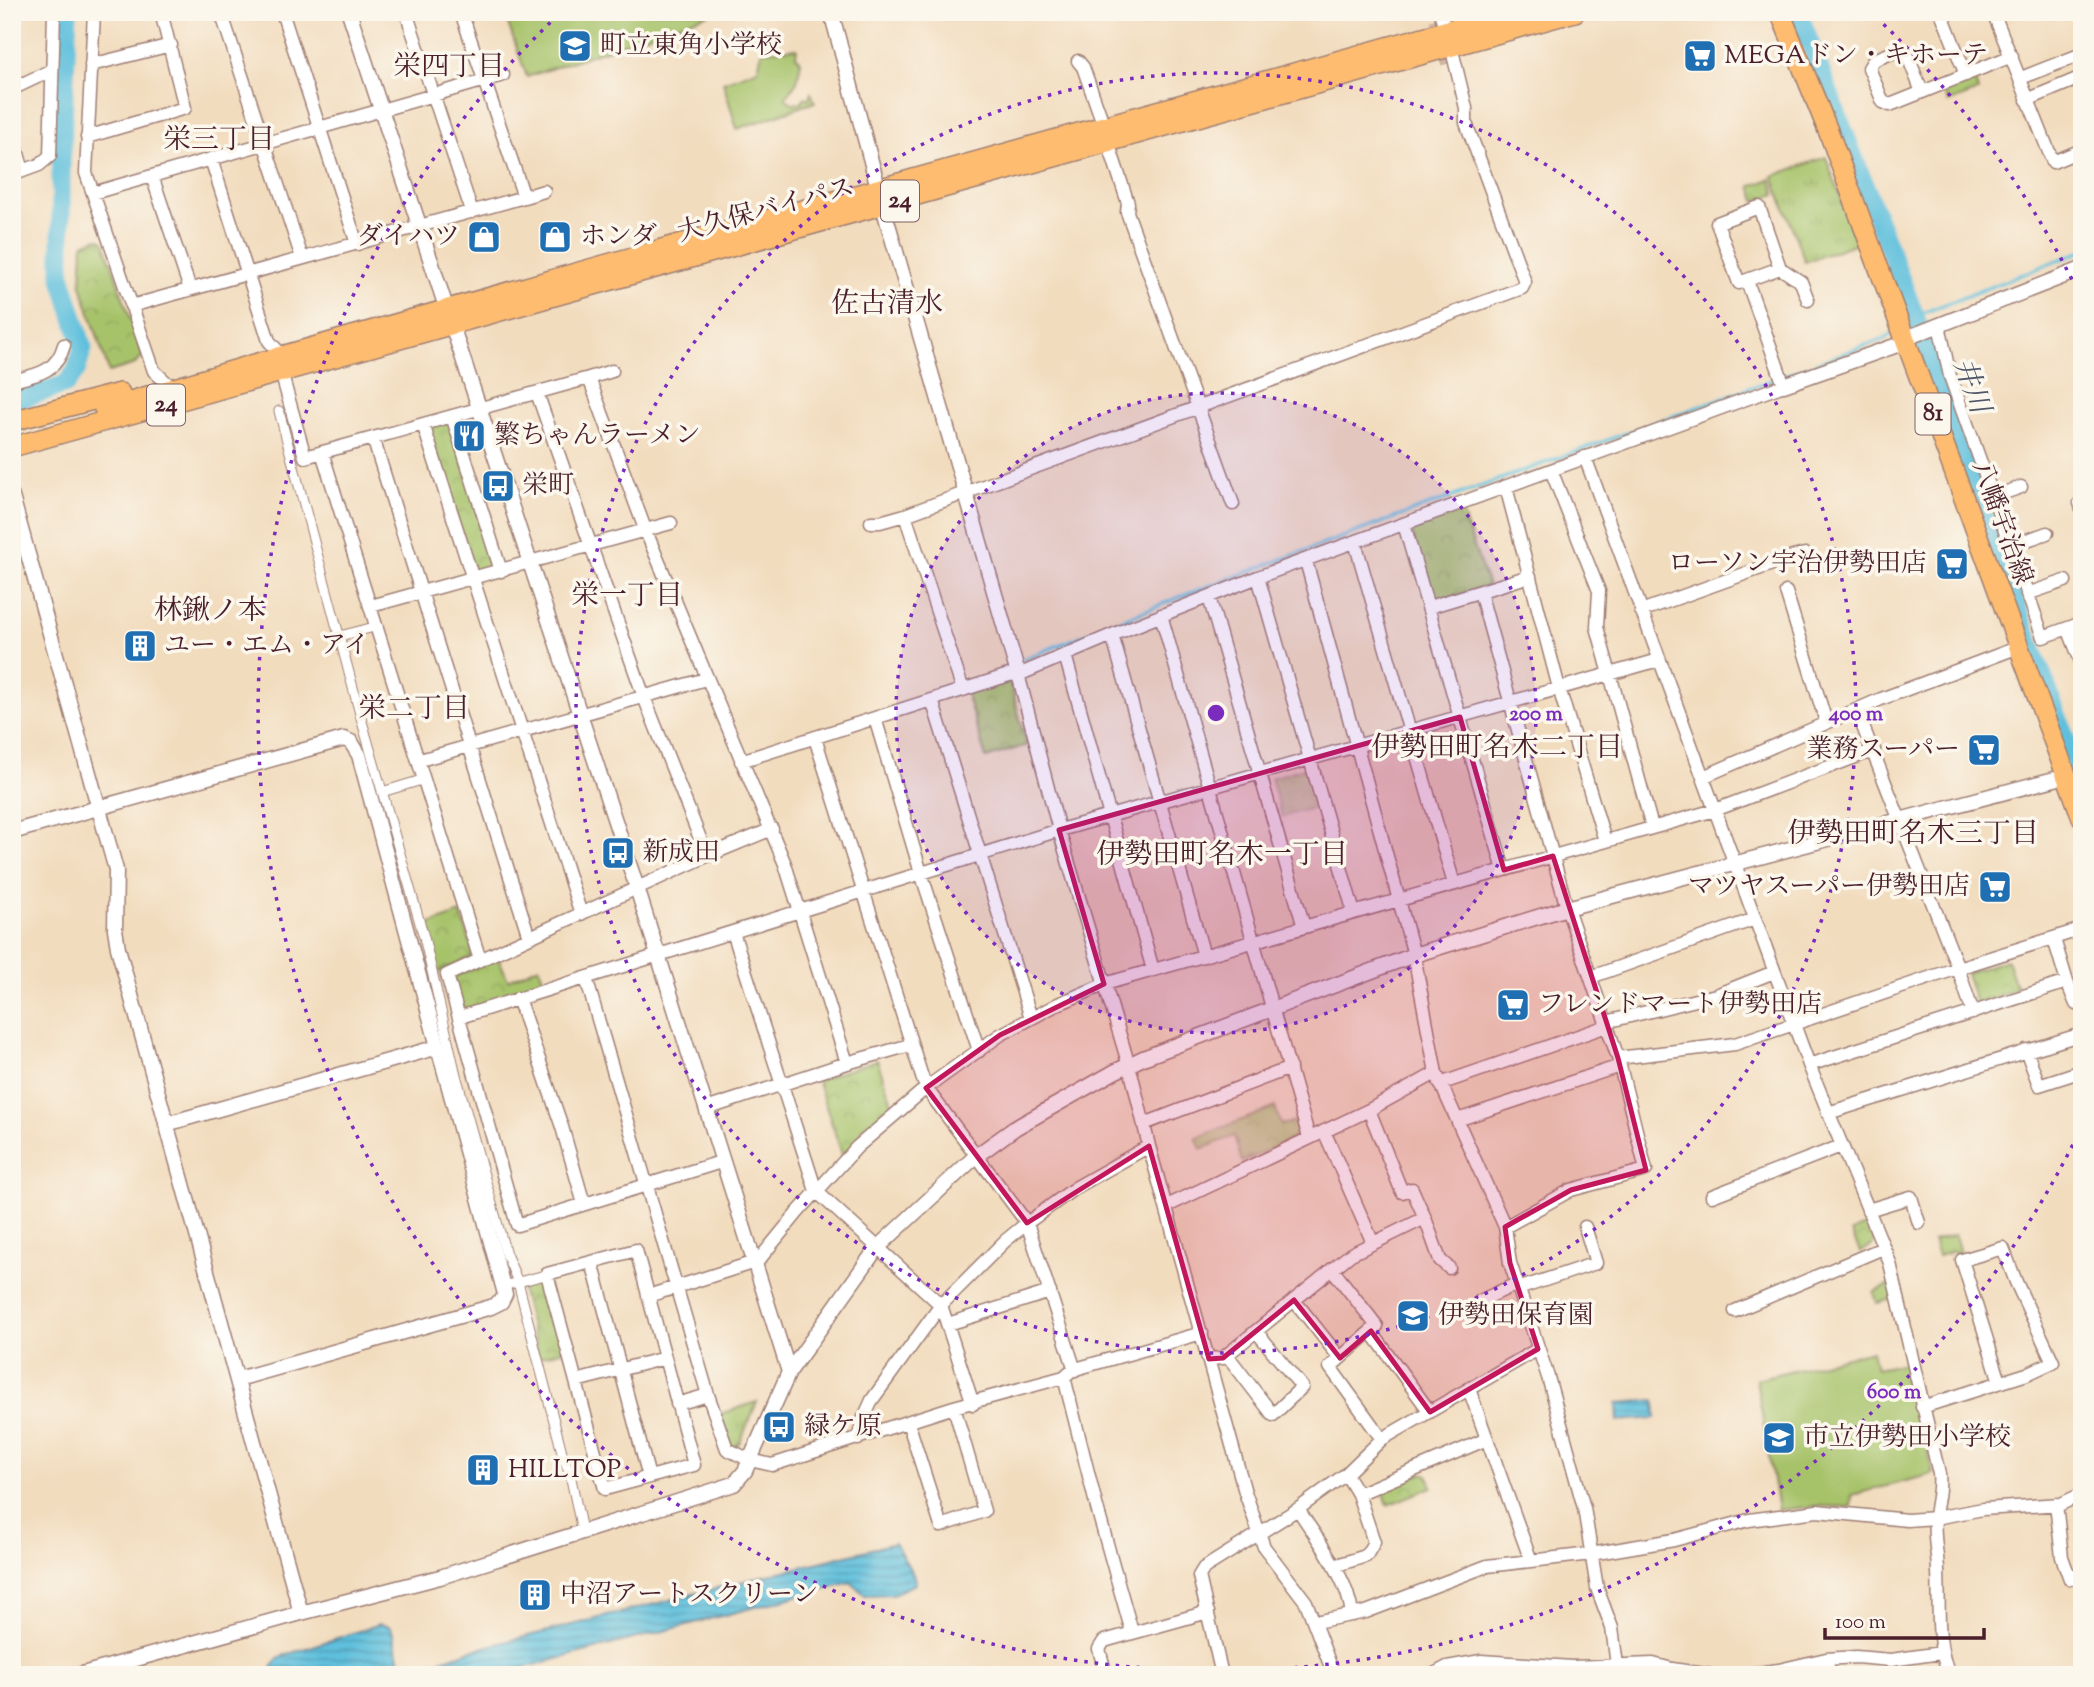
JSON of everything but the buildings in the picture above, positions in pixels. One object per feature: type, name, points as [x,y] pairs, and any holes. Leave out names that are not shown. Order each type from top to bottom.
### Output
[{"type":"main road","name":"大久保バイパス","points":[[12,447],[202,379],[283,363],[450,318],[1103,135],[1442,31],[1513,12]]},
{"type":"main road","name":"大久保バイパス","points":[[1442,31],[1575,12]]},
{"type":"main road","name":"八幡宇治線","points":[[1780,12],[1910,339],[2082,818]]},
{"type":"main road","name":"大久保バイパス","points":[[12,434],[225,389],[283,363]]},
{"type":"main road","points":[[12,421],[143,387],[202,379]]},
{"type":"main road","points":[[12,461],[135,425],[204,401],[225,389]]},
{"type":"street","points":[[12,132],[18,173],[39,165],[50,156],[54,12]]},
{"type":"street","points":[[94,12],[86,173],[154,371],[167,383]]},
{"type":"street","points":[[87,137],[186,108],[161,12]]},
{"type":"street","points":[[220,12],[302,258]]},
{"type":"street","points":[[282,12],[357,244]]},
{"type":"street","points":[[349,12],[637,888],[721,1163],[789,1372]]},
{"type":"street","points":[[406,12],[472,212]]},
{"type":"street","points":[[461,12],[524,197]]},
{"type":"street","points":[[831,12],[1059,830],[1129,1065],[1232,1451],[1264,1547],[1302,1594],[1334,1675]]},
{"type":"street","points":[[1941,12],[1966,75]]},
{"type":"street","points":[[1993,12],[2053,162],[2078,151],[2082,170]]},
{"type":"street","points":[[871,522],[905,515],[1522,288],[1525,282],[1466,123],[1466,108],[1442,31]]},
{"type":"street","points":[[91,65],[171,45]]},
{"type":"street","points":[[1922,92],[1907,54],[1899,50],[1874,60],[1869,68],[1883,102],[1890,105],[2012,57]]},
{"type":"street","points":[[2021,78],[2082,54]]},
{"type":"street","points":[[16,87],[52,70]]},
{"type":"street","points":[[93,192],[503,75]]},
{"type":"street","points":[[2027,100],[2077,79],[2082,91]]},
{"type":"street","points":[[1103,135],[1128,203],[1127,212],[1233,504]]},
{"type":"street","points":[[211,159],[269,341],[283,363],[305,457],[612,371]]},
{"type":"street","points":[[152,176],[190,289]]},
{"type":"street","points":[[131,306],[419,228],[544,191]]},
{"type":"street","points":[[1780,268],[1739,283],[1717,223],[1759,207],[1780,268],[1801,282],[1808,300]]},
{"type":"street","points":[[741,761],[1017,674],[1161,615],[1585,457],[1782,376],[1910,339],[1936,326],[2082,269]]},
{"type":"street","points":[[1747,281],[1782,376]]},
{"type":"street","points":[[1936,326],[1950,376],[2043,637],[2082,623]]},
{"type":"street","points":[[12,381],[40,374],[60,359],[65,345]]},
{"type":"street","points":[[590,378],[645,529],[706,679],[772,829],[847,1063]]},
{"type":"street","points":[[537,393],[644,697],[707,856]]},
{"type":"street","points":[[279,411],[424,937],[456,1075],[506,1254],[518,1282],[570,1474],[581,1526]]},
{"type":"street","points":[[452,416],[501,570]]},
{"type":"street","points":[[423,424],[581,915]]},
{"type":"street","points":[[373,438],[529,936]]},
{"type":"street","points":[[322,452],[420,760],[480,960]]},
{"type":"street","points":[[1585,457],[1793,1023],[1894,1275],[1939,1474],[1935,1518],[1941,1653],[1949,1675]]},
{"type":"street","points":[[1551,470],[1599,591],[1597,627],[1608,675],[1653,827]]},
{"type":"street","points":[[1506,487],[1559,688],[1605,841]]},
{"type":"street","points":[[1993,497],[2021,487]]},
{"type":"street","points":[[12,497],[116,870],[115,929],[118,948],[301,1613]]},
{"type":"street","points":[[2082,502],[2082,509]]},
{"type":"street","points":[[905,515],[963,690]]},
{"type":"street","points":[[371,606],[671,523]]},
{"type":"street","points":[[1404,524],[1504,870]]},
{"type":"street","points":[[2010,546],[2047,533]]},
{"type":"street","points":[[1355,542],[1454,884]]},
{"type":"street","points":[[1641,611],[1805,554]]},
{"type":"street","points":[[1307,561],[1414,956],[1438,1078],[1505,1227],[1510,1264],[1577,1484],[1597,1588],[1612,1628],[1617,1665]]},
{"type":"street","points":[[1429,607],[1530,576]]},
{"type":"street","points":[[1258,578],[1354,913]]},
{"type":"street","points":[[2028,594],[2065,581]]},
{"type":"street","points":[[1480,592],[1567,908],[1619,1062],[1646,1170],[1571,1190],[1505,1227]]},
{"type":"street","points":[[1786,592],[1826,722]]},
{"type":"street","points":[[1209,597],[1304,927]]},
{"type":"street","points":[[1161,615],[1310,1138]]},
{"type":"street","points":[[340,636],[377,626]]},
{"type":"street","points":[[2068,628],[2082,664]]},
{"type":"street","points":[[1112,635],[1204,956]]},
{"type":"street","points":[[1703,777],[1881,699],[2019,647]]},
{"type":"street","points":[[1065,656],[1153,970]]},
{"type":"street","points":[[460,1017],[1059,830],[1659,660]]},
{"type":"street","points":[[420,760],[706,679]]},
{"type":"street","points":[[932,701],[1031,1018]]},
{"type":"street","points":[[875,718],[921,873],[979,1051]]},
{"type":"street","points":[[1860,719],[1958,968],[1973,1013]]},
{"type":"street","points":[[815,738],[910,1045],[926,1088],[1027,1223],[1050,1292],[1097,1508],[1132,1632]]},
{"type":"street","points":[[12,832],[344,739],[351,742],[359,755],[505,1294],[501,1302],[491,1307],[238,1379]]},
{"type":"street","points":[[648,1296],[758,1261],[816,1191],[858,1147],[926,1088],[1000,1035],[1104,984],[1715,810],[1874,750]]},
{"type":"street","points":[[79,1675],[440,1577],[733,1485],[745,1471],[789,1372],[877,1248],[976,1156],[1015,1128],[1129,1065],[1414,956],[1567,908],[2066,776]]},
{"type":"street","points":[[382,792],[425,779]]},
{"type":"street","points":[[721,1163],[517,1225],[447,975],[772,829]]},
{"type":"street","points":[[1591,977],[1755,919]]},
{"type":"street","points":[[1457,1120],[1619,1062],[1735,1044],[2082,929]]},
{"type":"street","points":[[733,932],[816,1191],[941,1305],[973,1404]]},
{"type":"street","points":[[2054,939],[2076,1004]]},
{"type":"street","points":[[1167,1206],[1438,1078],[1607,1024],[1716,995],[1774,972]]},
{"type":"street","points":[[586,978],[708,1395],[726,1448],[750,1460],[772,1465],[1202,1333]]},
{"type":"street","points":[[1809,1065],[2067,982]]},
{"type":"street","points":[[518,998],[562,1127],[584,1204]]},
{"type":"street","points":[[1828,1114],[2082,1034]]},
{"type":"street","points":[[706,1110],[910,1045]]},
{"type":"street","points":[[166,1124],[438,1047]]},
{"type":"street","points":[[2026,1050],[2039,1084],[2082,1071]]},
{"type":"street","points":[[1144,1124],[1290,1068]]},
{"type":"street","points":[[1368,1110],[1402,1192],[1412,1189],[1440,1259],[1449,1268]]},
{"type":"street","points":[[1324,1132],[1373,1243]]},
{"type":"street","points":[[858,1439],[872,1401],[941,1305],[1005,1241],[1027,1223],[1075,1188],[1149,1146]]},
{"type":"street","points":[[1712,1196],[1841,1146]]},
{"type":"street","points":[[1868,1210],[1911,1197],[1919,1223]]},
{"type":"street","points":[[1209,1359],[1223,1359],[1351,1254],[1425,1218]]},
{"type":"street","points":[[1480,1301],[1596,1263],[1585,1226]]},
{"type":"street","points":[[1735,1311],[1883,1248]]},
{"type":"street","points":[[1922,1407],[2027,1374],[2053,1362],[2003,1248],[1962,1260],[2000,1382]]},
{"type":"street","points":[[503,1286],[636,1250],[694,1465],[605,1489],[548,1274]]},
{"type":"street","points":[[592,1262],[649,1477]]},
{"type":"street","points":[[1332,1269],[1377,1326],[1330,1367],[1382,1439]]},
{"type":"street","points":[[948,1324],[1050,1292]]},
{"type":"street","points":[[1294,1300],[1340,1358]]},
{"type":"street","points":[[1227,1355],[1273,1416],[1303,1387],[1256,1331]]},
{"type":"street","points":[[1371,1331],[1430,1412]]},
{"type":"street","points":[[1222,1675],[1199,1576],[1204,1568],[1298,1509],[1346,1474],[1382,1439],[1538,1349]]},
{"type":"street","points":[[576,1381],[665,1358]]},
{"type":"street","points":[[1469,1389],[1531,1561]]},
{"type":"street","points":[[677,1404],[708,1395]]},
{"type":"street","points":[[908,1422],[941,1526],[984,1511],[954,1407]]},
{"type":"street","points":[[1358,1494],[1487,1439]]},
{"type":"street","points":[[1334,1566],[1366,1556],[1374,1542],[1358,1494],[1346,1474]]},
{"type":"street","points":[[1315,1622],[1366,1612],[1487,1566],[1591,1554],[1674,1540],[1749,1520],[1817,1511],[1907,1520],[1935,1518],[1983,1509],[2056,1504],[2082,1494]]},
{"type":"street","points":[[2056,1504],[2062,1558],[2070,1578],[2082,1573]]},
{"type":"street","points":[[1298,1509],[1334,1566],[1350,1599],[1352,1615]]},
{"type":"street","points":[[1106,1675],[1099,1649],[1104,1641],[1208,1612]]},
{"type":"street","points":[[1741,1675],[1779,1670],[1826,1659],[1856,1657],[1891,1660],[1941,1653]]},
{"type":"street","points":[[1826,1659],[1830,1675]]},
{"type":"street","points":[[1432,1675],[1447,1667],[1481,1661],[1572,1667],[1653,1664],[1711,1675]]},
{"type":"highlighted area","points":[[1460,717],[1504,870],[1553,856],[1618,1058],[1646,1170],[1571,1190],[1505,1227],[1510,1263],[1538,1349],[1430,1412],[1371,1331],[1340,1358],[1294,1300],[1223,1358],[1209,1359],[1149,1146],[1027,1223],[926,1088],[1000,1035],[1104,984],[1059,830]]},
{"type":"green space","name":"町立東角小学校","points":[[504,12],[715,12],[527,77]]},
{"type":"green space","points":[[797,48],[796,56],[801,62],[797,81],[785,98],[794,104],[800,104],[805,97],[808,99],[811,93],[815,102],[737,129],[723,82],[758,69],[762,51]]},
{"type":"green space","points":[[1974,76],[1978,91],[1948,103],[1943,89]]},
{"type":"green space","points":[[1826,157],[1857,243],[1805,262],[1773,176]]},
{"type":"green space","points":[[1771,179],[1776,194],[1756,201],[1751,186]]},
{"type":"green space","points":[[98,238],[104,241],[143,356],[135,364],[109,372],[81,285],[83,244]]},
{"type":"green space","points":[[450,422],[497,567],[479,573],[473,570],[428,431],[431,427]]},
{"type":"green space","points":[[1460,507],[1488,586],[1432,602],[1410,525]]},
{"type":"green space","points":[[1009,679],[1027,745],[986,758],[966,693]]},
{"type":"green space","points":[[1308,767],[1318,806],[1282,817],[1271,778]]},
{"type":"green space","points":[[461,913],[473,952],[471,957],[436,974],[425,926]]},
{"type":"green space","points":[[498,957],[508,980],[539,966],[545,985],[464,1009],[453,982],[456,976]]},
{"type":"green space","points":[[2007,960],[2017,989],[1976,1004],[1966,973]]},
{"type":"green space","points":[[877,1060],[894,1109],[843,1157],[817,1080]]},
{"type":"green space","points":[[1275,1107],[1281,1125],[1299,1120],[1303,1134],[1242,1162],[1234,1136],[1201,1149],[1196,1138]]},
{"type":"green space","points":[[1870,1224],[1875,1239],[1872,1246],[1860,1252],[1851,1232]]},
{"type":"green space","points":[[1955,1235],[1960,1254],[1955,1255],[1954,1251],[1938,1256],[1933,1241]]},
{"type":"green space","points":[[546,1281],[564,1350],[539,1357],[521,1288]]},
{"type":"green space","points":[[1891,1284],[1896,1298],[1877,1303],[1874,1292]]},
{"type":"green space","points":[[1872,1351],[1876,1369],[1910,1362],[1933,1474],[1852,1495],[1851,1507],[1818,1506],[1778,1510],[1756,1379]]},
{"type":"green space","points":[[757,1402],[740,1442],[734,1448],[731,1447],[720,1414]]},
{"type":"green space","points":[[1422,1473],[1428,1475],[1432,1487],[1388,1505],[1383,1490]]},
{"type":"water","points":[[1655,1400],[1656,1418],[1618,1421],[1617,1403]]},
{"type":"water","points":[[895,1543],[916,1580],[915,1584],[893,1594],[865,1595],[851,1582],[496,1675],[272,1675],[272,1667],[279,1657],[380,1624],[391,1627],[402,1669],[407,1671],[469,1651]]},
{"type":"waterway","points":[[12,402],[66,384],[76,371],[83,348],[61,275],[61,164],[68,12]]},
{"type":"waterway","name":"井川","points":[[1798,12],[1915,316],[1987,526],[2082,782]]},
{"type":"waterway","points":[[1908,321],[2082,251]]},
{"type":"waterway","points":[[1024,659],[1190,593],[1886,338],[1892,333]]},
{"type":"tunnel","points":[[1435,19],[1447,64]]},
{"type":"place","name":"町立東角小学校","points":[[575,46]]},
{"type":"place","name":"MEGAドン・キホーテ","points":[[1700,56]]},
{"type":"place","name":"ダイハツ","points":[[484,237]]},
{"type":"place","name":"ホンダ","points":[[555,237]]},
{"type":"place","name":"繁ちゃんラーメン","points":[[469,436]]},
{"type":"place","name":"栄町","points":[[498,486]]},
{"type":"place","name":"ローソン宇治伊勢田店","points":[[1952,564]]},
{"type":"place","name":"ユー・エム・アイ","points":[[140,646]]},
{"type":"place","name":"業務スーパー","points":[[1984,750]]},
{"type":"place","name":"新成田","points":[[618,853]]},
{"type":"place","name":"マツヤスーパー伊勢田店","points":[[1995,887]]},
{"type":"place","name":"フレンドマート伊勢田店","points":[[1513,1005]]},
{"type":"place","name":"伊勢田保育園","points":[[1413,1316]]},
{"type":"place","name":"緑ケ原","points":[[779,1427]]},
{"type":"place","name":"市立伊勢田小学校","points":[[1779,1438]]},
{"type":"place","name":"HILLTOP","points":[[483,1470]]},
{"type":"place","name":"中沼アートスクリーン","points":[[535,1595]]},
{"type":"district","name":"栄四丁目","points":[[449,68]]},
{"type":"district","name":"栄三丁目","points":[[219,141]]},
{"type":"district","name":"佐古清水","points":[[887,305]]},
{"type":"district","name":"栄一丁目","points":[[627,597]]},
{"type":"district","name":"林鍬ノ本","points":[[210,612]]},
{"type":"district","name":"栄二丁目","points":[[414,710]]},
{"type":"district","name":"伊勢田町名木二丁目","points":[[1497,749]]},
{"type":"district","name":"伊勢田町名木三丁目","points":[[1913,835]]},
{"type":"district","name":"伊勢田町名木一丁目","points":[[1222,856]]}]
